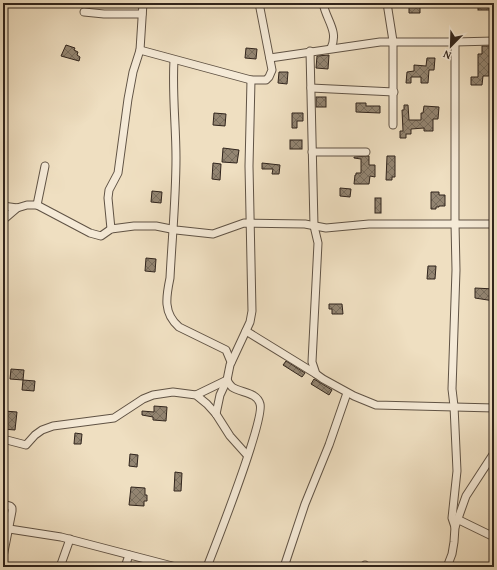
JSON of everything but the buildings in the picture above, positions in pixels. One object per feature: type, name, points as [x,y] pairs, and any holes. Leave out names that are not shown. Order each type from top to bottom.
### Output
[{"type":"street","points":[[111,230],[108,198],[109,190],[118,173],[128,99],[133,72],[140,50],[143,3]]},
{"type":"street","points":[[140,50],[251,80],[266,80],[272,70],[259,3]]},
{"type":"street","points":[[323,3],[334,36],[334,43],[331,48]]},
{"type":"street","points":[[387,3],[393,41],[393,125]]},
{"type":"street","points":[[84,12],[104,14],[142,14]]},
{"type":"street","points":[[270,58],[331,48],[393,41],[494,41]]},
{"type":"street","points":[[455,42],[456,270],[452,389],[457,471],[452,518],[455,527]]},
{"type":"street","points":[[310,52],[314,226],[318,243],[312,362],[316,374]]},
{"type":"street","points":[[174,60],[173,101],[176,130],[176,160],[170,278],[166,295],[168,311],[179,327],[226,350],[238,348]]},
{"type":"street","points":[[216,414],[220,395],[231,362],[250,322],[252,311],[249,223],[251,80]]},
{"type":"street","points":[[311,88],[394,92]]},
{"type":"street","points":[[312,152],[366,152]]},
{"type":"street","points":[[37,205],[45,166]]},
{"type":"street","points":[[3,220],[17,208],[27,205],[37,205],[101,236],[111,230],[134,226],[156,226],[213,234],[238,225],[249,223],[305,224],[326,228],[369,224],[494,224]]},
{"type":"street","points":[[3,206],[17,208]]},
{"type":"street","points":[[246,331],[347,393],[376,405],[494,408]]},
{"type":"street","points":[[226,350],[231,362]]},
{"type":"street","points":[[196,395],[226,380]]},
{"type":"street","points":[[207,567],[260,414],[261,404],[256,397],[232,386],[226,380]]},
{"type":"street","points":[[3,439],[26,446],[42,430],[62,424],[114,418],[143,399],[153,395],[173,392],[196,395],[207,404],[216,414],[230,436],[247,455]]},
{"type":"street","points":[[284,567],[305,504],[329,445],[347,393]]},
{"type":"street","points":[[447,567],[452,554],[455,527],[466,496],[494,453]]},
{"type":"street","points":[[488,463],[494,468]]},
{"type":"street","points":[[3,504],[12,508],[5,529],[8,537],[3,557]]},
{"type":"street","points":[[453,507],[459,516],[494,537]]},
{"type":"street","points":[[5,529],[14,529],[70,539],[176,567]]},
{"type":"street","points":[[60,567],[70,539]]},
{"type":"street","points":[[125,567],[129,555]]}]
